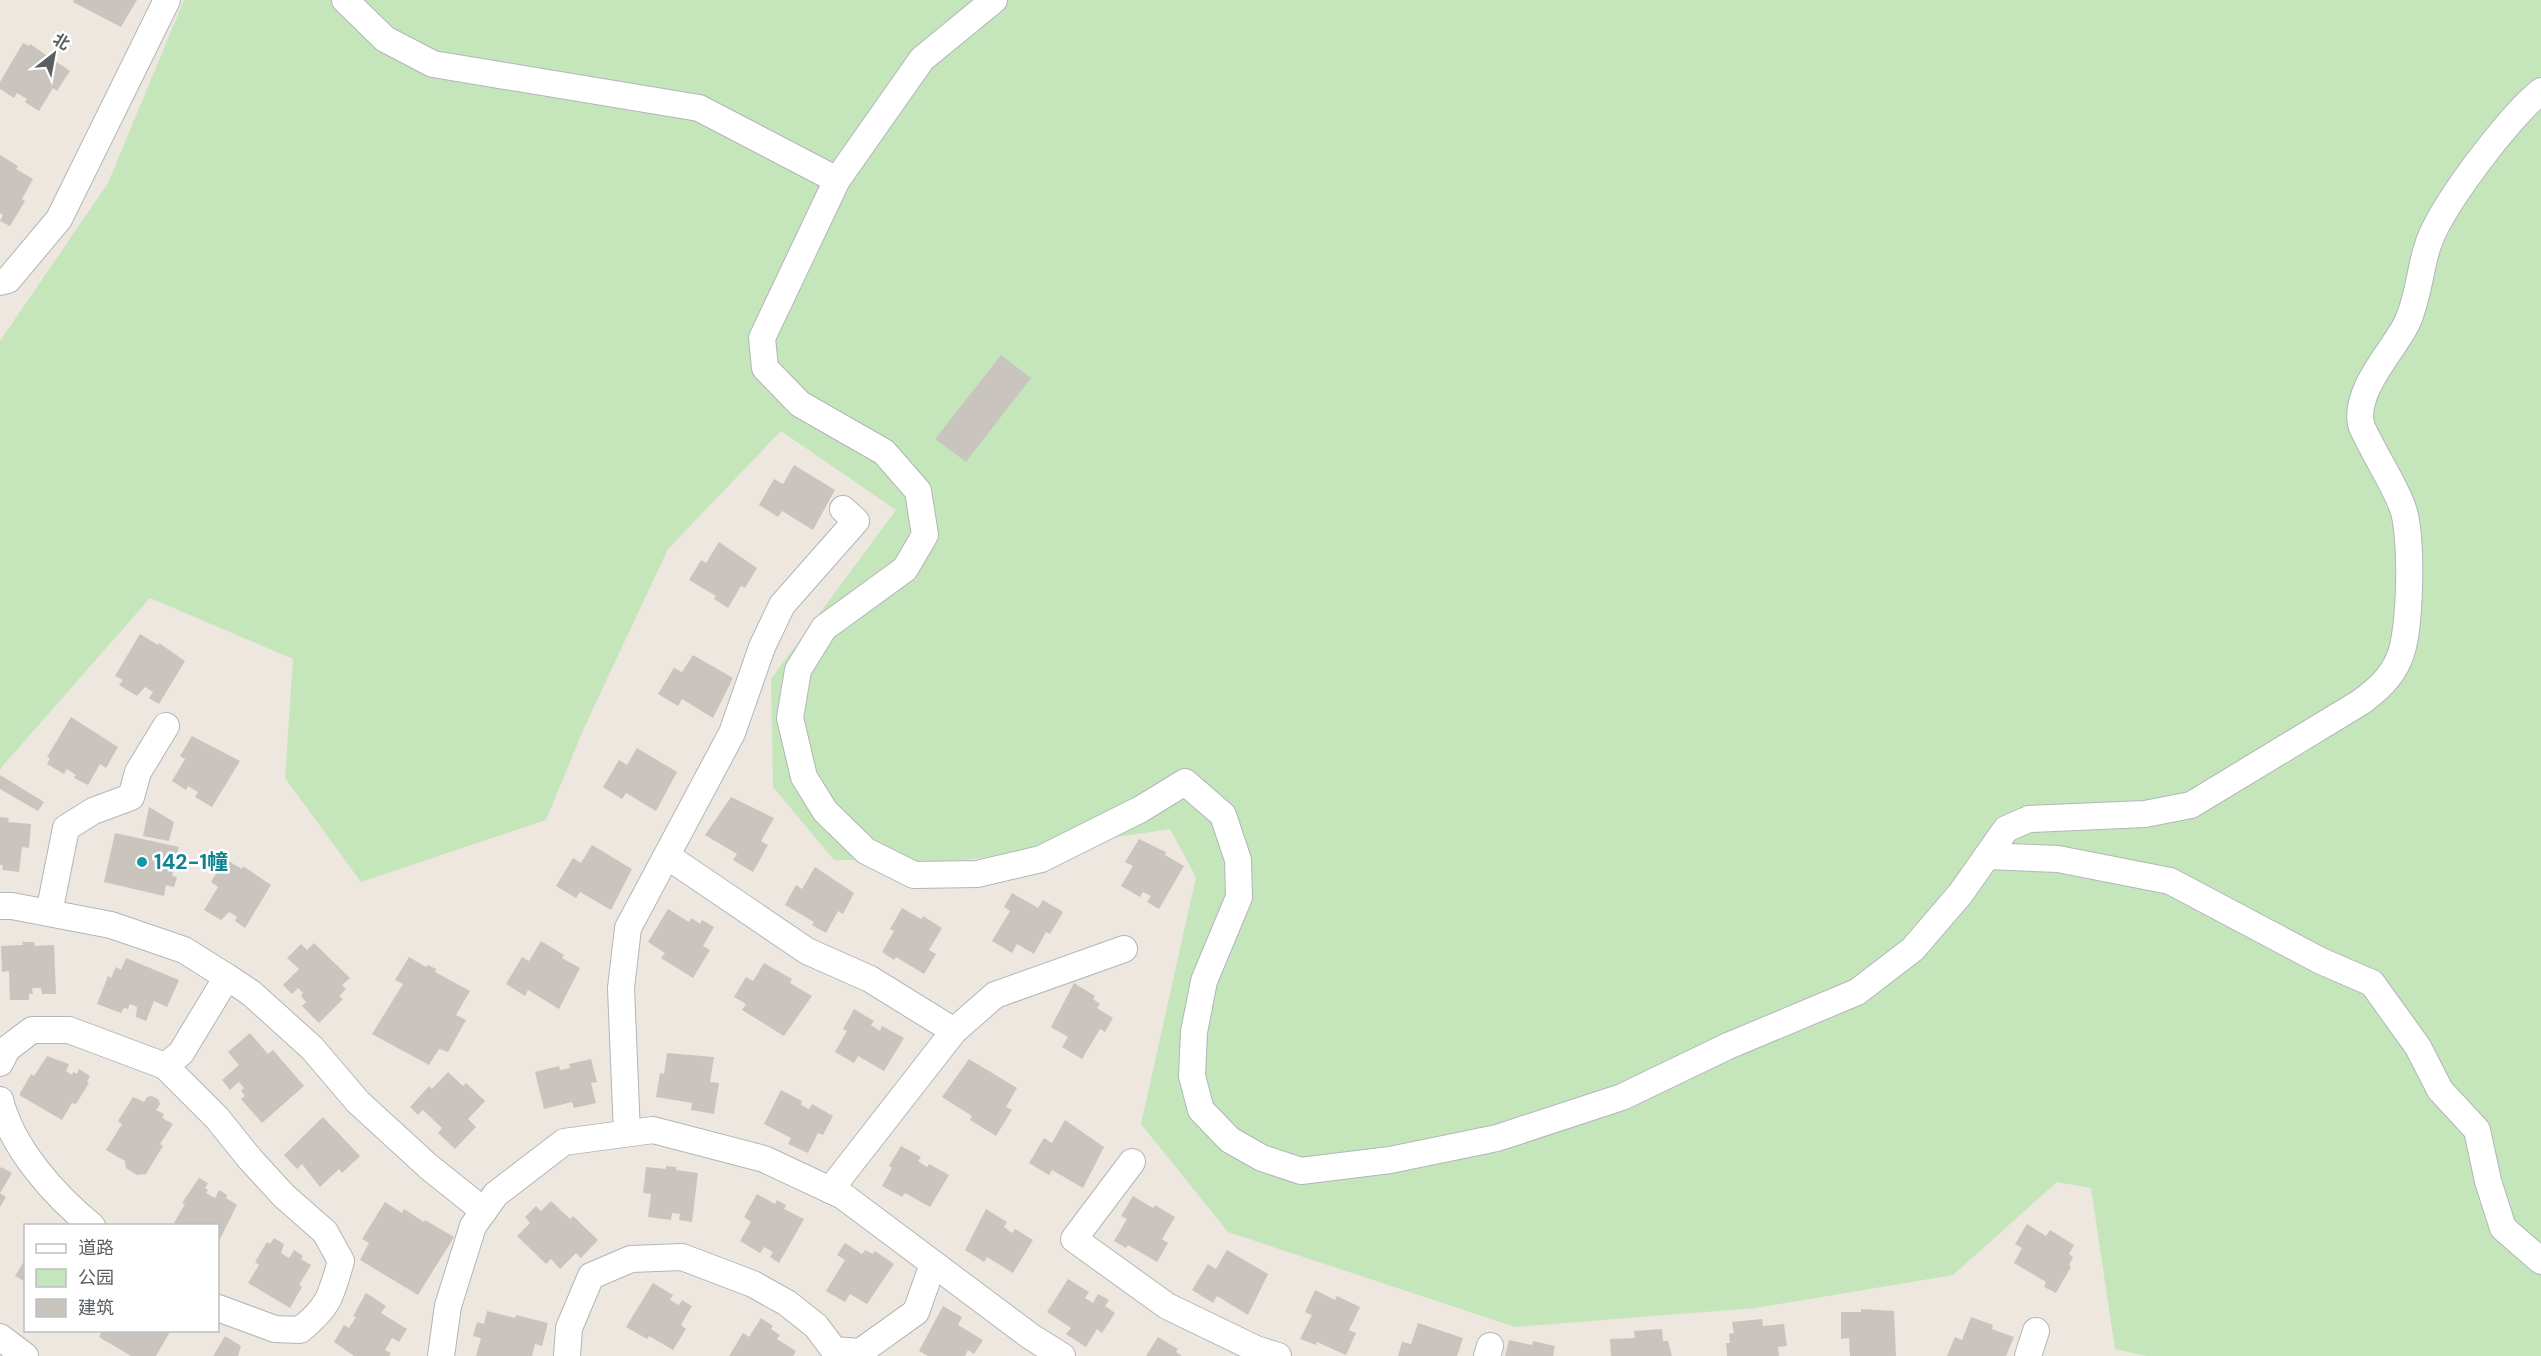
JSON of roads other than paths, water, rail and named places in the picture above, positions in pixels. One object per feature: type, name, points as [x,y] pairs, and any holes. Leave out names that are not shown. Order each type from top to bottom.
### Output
[{"type":"street","points":[[0,282],[8,280],[59,219],[167,0]]},
{"type":"street","points":[[345,0],[385,39],[433,64],[699,108],[837,180]]},
{"type":"street","points":[[994,0],[922,59],[837,180],[762,338],[765,368],[800,404],[884,452],[918,491],[925,535],[904,569],[824,628],[798,670],[790,718],[804,777],[825,811],[866,851],[914,875],[977,874],[1041,859],[1141,809],[1185,782],[1223,815],[1238,860],[1239,897],[1203,981],[1194,1032],[1192,1077],[1201,1110],[1230,1140],[1262,1158],[1301,1171],[1390,1160],[1497,1138],[1622,1097],[1728,1046],[1857,992],[1913,949],[1961,893],[2006,829],[2029,819],[2145,814],[2191,805],[2361,702],[2384,685],[2400,658],[2407,631],[2407,538],[2403,508],[2361,424],[2362,401],[2406,324],[2418,293],[2427,247],[2448,206],[2482,158],[2529,100],[2541,91]]},
{"type":"street","points":[[627,1133],[621,988],[628,927],[732,733],[762,647],[782,605],[856,521],[843,509]]},
{"type":"street","points":[[49,913],[66,828],[93,811],[131,797],[138,772],[166,726]]},
{"type":"street","points":[[667,856],[807,951],[870,979],[954,1031]]},
{"type":"street","points":[[1987,856],[2058,859],[2170,881],[2320,961],[2372,983],[2418,1047],[2440,1090],[2477,1130],[2488,1181],[2503,1228],[2541,1261]]},
{"type":"street","points":[[0,906],[12,906],[111,925],[184,950],[227,977],[251,993],[312,1048],[358,1102],[429,1167],[484,1211]]},
{"type":"street","points":[[830,1190],[895,1103],[954,1031],[995,996],[1124,948]]},
{"type":"street","points":[[165,1066],[181,1053],[227,977]]},
{"type":"street","points":[[0,1063],[7,1049],[32,1030],[60,1030],[80,1034],[165,1066],[217,1118],[284,1196],[325,1232],[341,1261],[331,1298],[318,1316],[300,1330],[275,1329],[219,1308]]},
{"type":"street","points":[[0,1100],[4,1114],[24,1150],[48,1182],[90,1224]]},
{"type":"street","points":[[441,1356],[448,1306],[473,1226],[495,1194],[564,1142],[653,1130],[764,1159],[843,1196],[1030,1336],[1062,1356]]},
{"type":"street","points":[[1132,1162],[1074,1239],[1167,1306],[1262,1354]]},
{"type":"street","points":[[567,1356],[569,1328],[591,1276],[631,1259],[681,1257],[753,1284],[787,1303],[816,1326],[834,1353],[860,1352],[916,1312],[933,1264]]},
{"type":"street","points":[[2028,1356],[2036,1331]]},
{"type":"street","points":[[0,1336],[25,1356]]},
{"type":"place","name":"142-1幢","points":[[142,862]]}]
